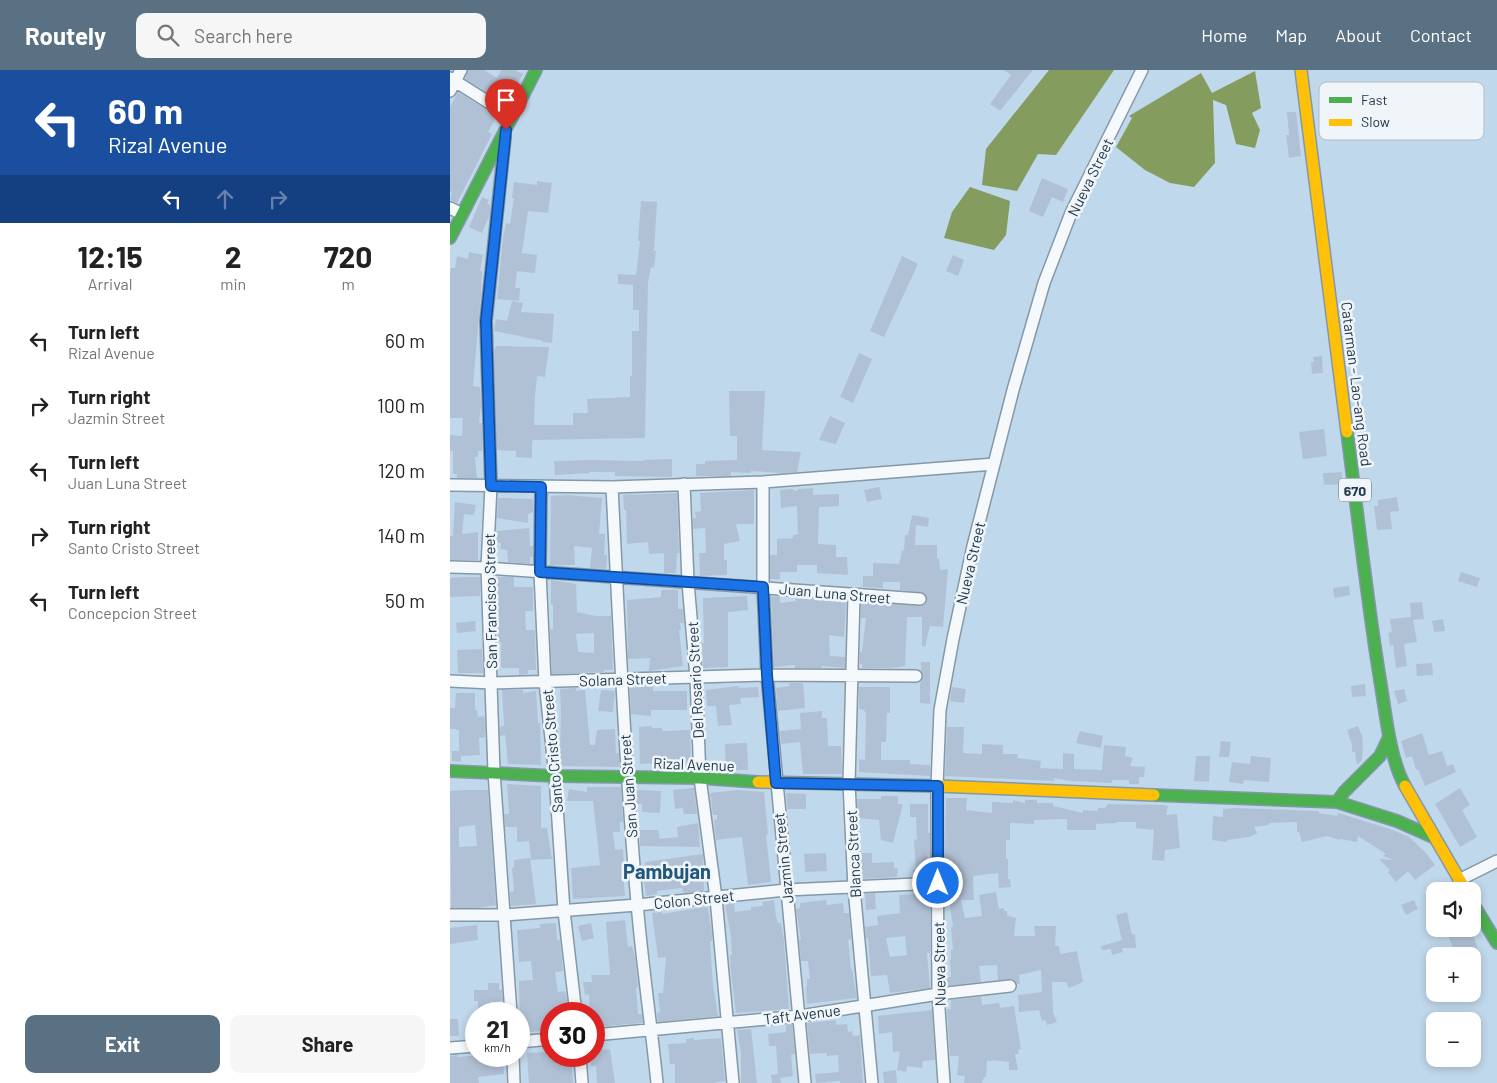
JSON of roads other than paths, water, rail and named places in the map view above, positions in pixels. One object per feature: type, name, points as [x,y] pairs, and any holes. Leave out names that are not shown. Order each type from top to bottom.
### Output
[{"type":"street","points":[[461,70],[452,83],[512,117]]},
{"type":"street","points":[[450,238],[536,70]]},
{"type":"street","name":"Nueva Street","points":[[944,1083],[938,994],[940,710],[971,556],[1012,390],[1044,283],[1072,213],[1142,70]]},
{"type":"street","name":"Catarman - Lao-ang Road","points":[[1301,70],[1377,662],[1389,737],[1401,779],[1459,880]]},
{"type":"street","name":"San Francisco Street","points":[[506,130],[486,321],[491,486],[487,568],[494,772],[510,1002]]},
{"type":"street","points":[[450,208],[462,214]]},
{"type":"street","points":[[450,485],[612,487],[763,482],[994,464]]},
{"type":"street","name":"Jazmin Street","points":[[763,482],[763,587],[767,675],[805,1083]]},
{"type":"street","name":"Del Rosario Street","points":[[684,484],[700,778],[716,898],[733,1083]]},
{"type":"street","name":"Santo Cristo Street","points":[[541,487],[540,572],[545,682],[555,776],[564,911],[575,1002]]},
{"type":"street","name":"San Juan Street","points":[[612,487],[627,776],[637,905],[657,1083]]},
{"type":"street","name":"Juan Luna Street","points":[[450,567],[487,568],[920,599]]},
{"type":"street","name":"Blanca Street","points":[[854,595],[849,783],[854,888],[872,1083]]},
{"type":"street","name":"Solana Street","points":[[450,680],[492,683],[767,675],[916,676]]},
{"type":"street","points":[[1337,802],[1344,792],[1380,756],[1389,737]]},
{"type":"street","name":"Rizal Avenue","points":[[450,771],[555,776],[700,778],[776,783],[938,786],[1337,802],[1356,806],[1433,837]]},
{"type":"street","points":[[1459,880],[1497,861]]},
{"type":"street","name":"Colon Street","points":[[450,915],[504,915],[716,898],[786,890],[938,883]]},
{"type":"street","points":[[1481,917],[1497,943]]},
{"type":"street","name":"Taft Avenue","points":[[605,1034],[800,1016],[938,994],[1010,986]]},
{"type":"street","points":[[450,1048],[465,1047]]},
{"type":"street","points":[[513,1067],[514,1083]]},
{"type":"street","points":[[581,1067],[582,1083]]},
{"type":"district","name":"Pambujan","points":[[667,871]]}]
